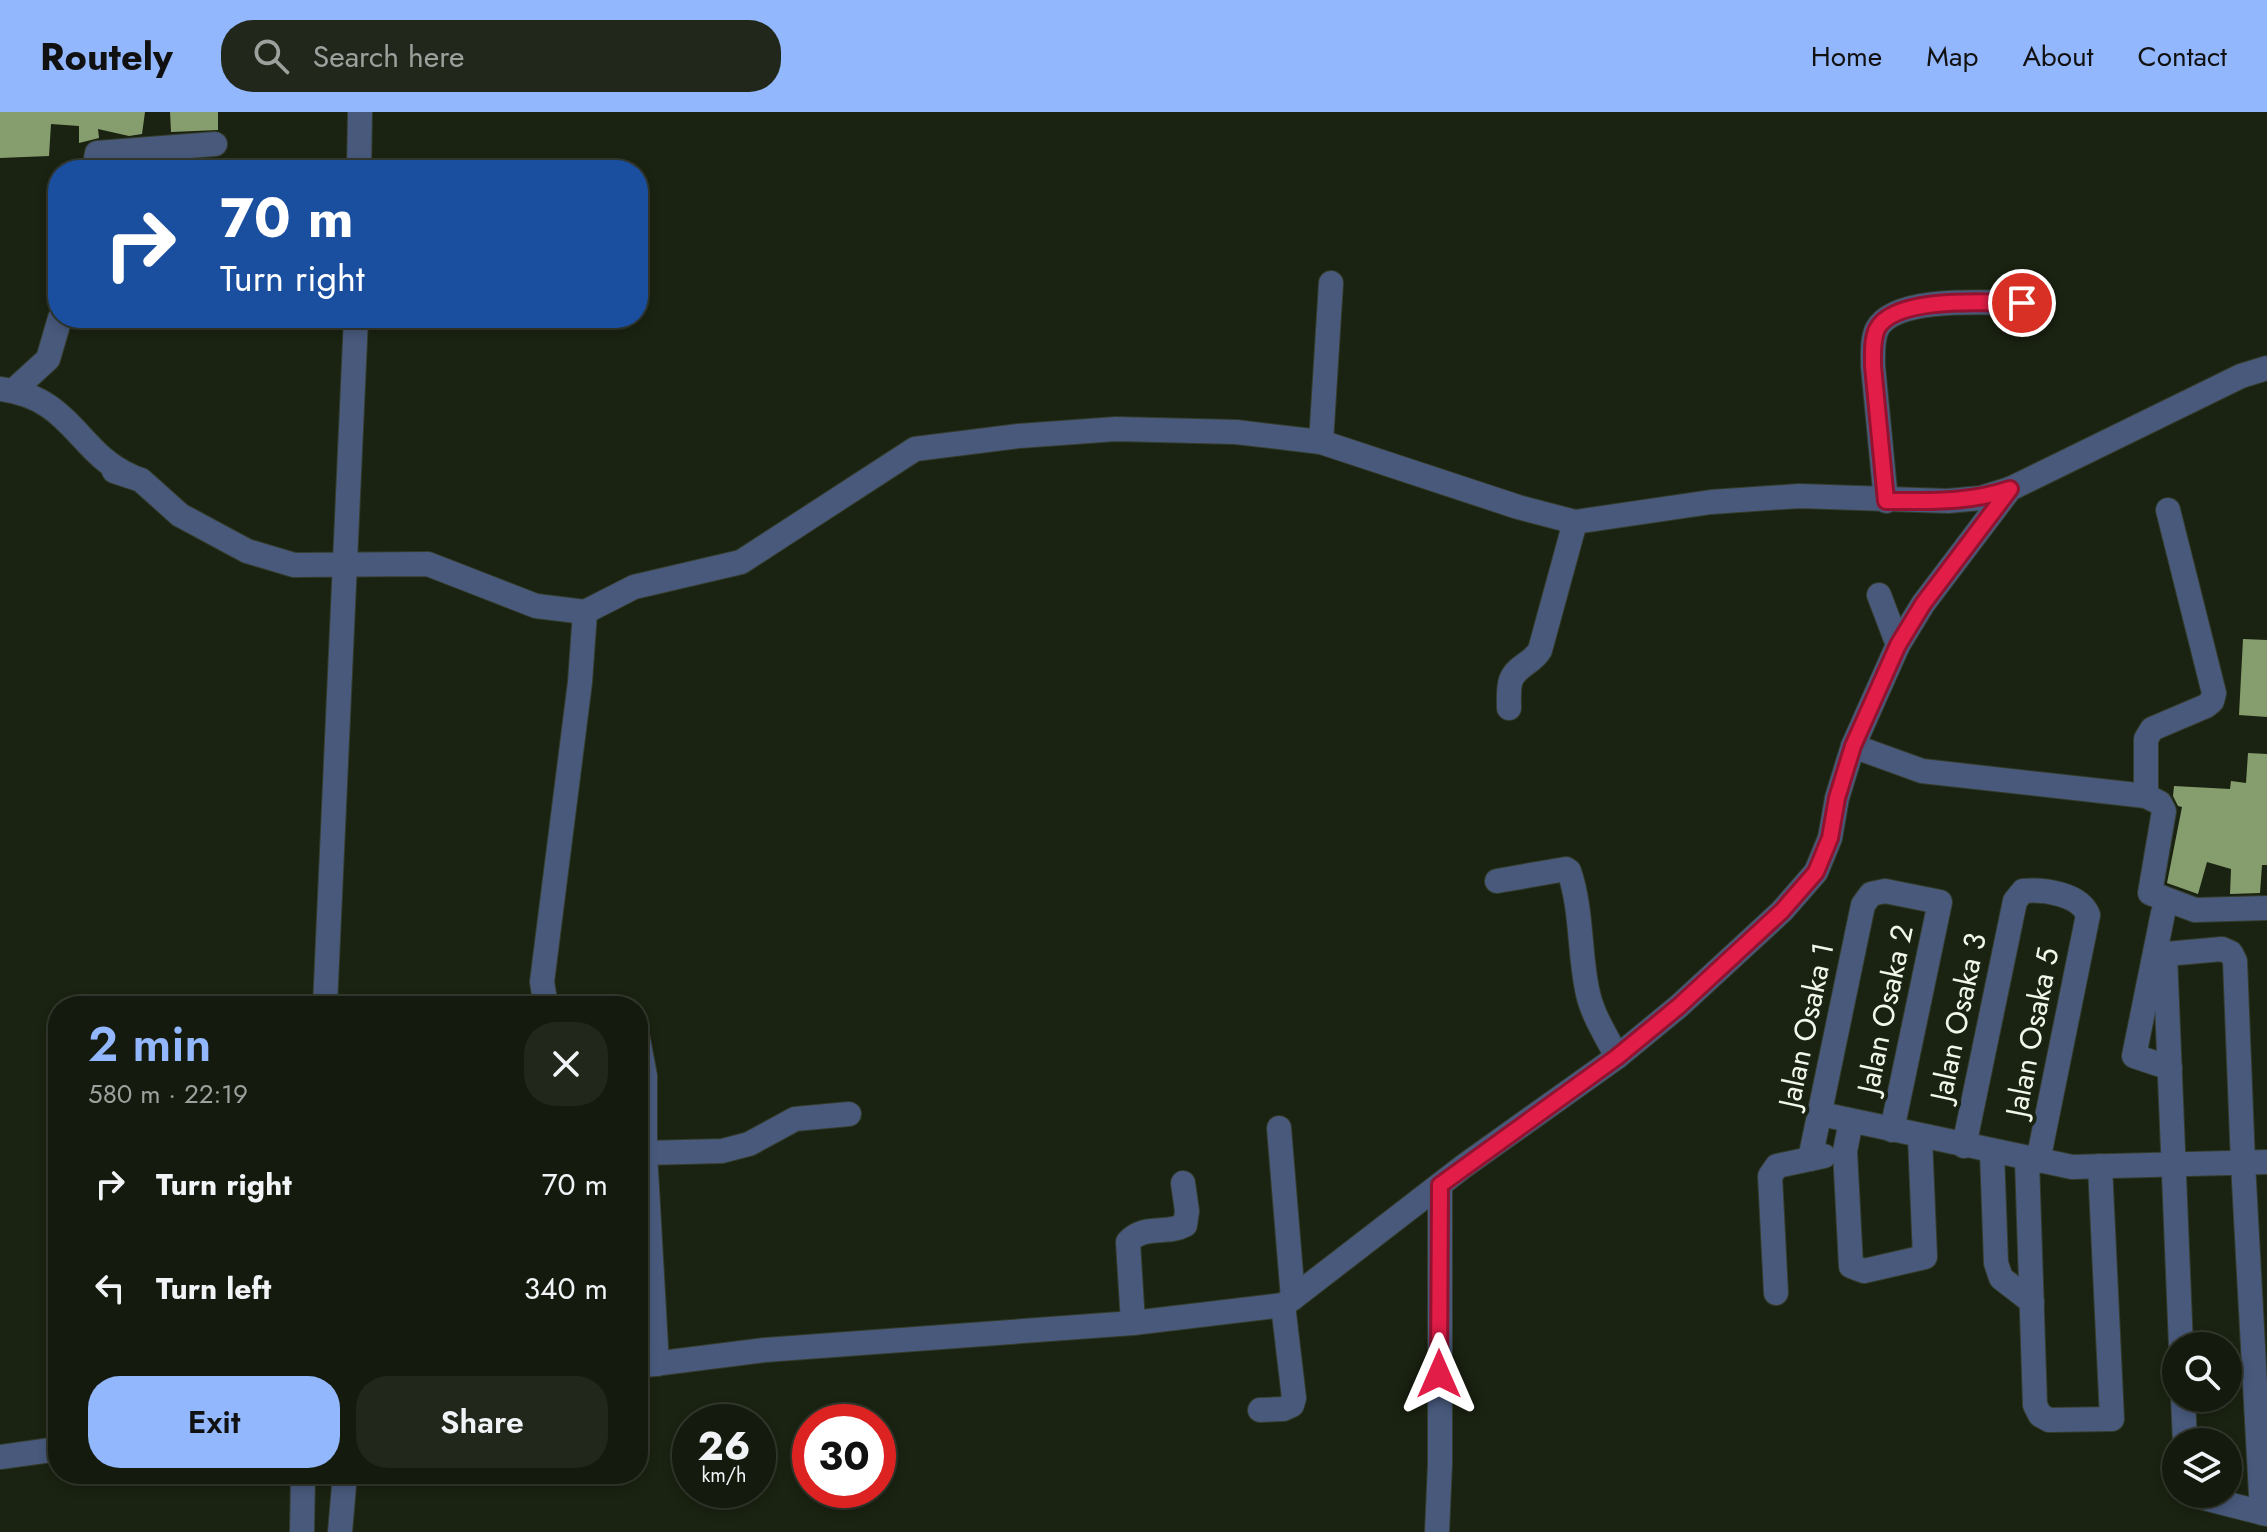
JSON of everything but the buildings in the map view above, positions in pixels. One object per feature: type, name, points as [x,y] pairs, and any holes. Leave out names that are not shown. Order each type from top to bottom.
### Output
[{"type":"street","points":[[359,160],[360,112]]},
{"type":"street","points":[[96,160],[97,153],[215,144]]},
{"type":"street","points":[[1321,442],[1331,283]]},
{"type":"street","points":[[1886,501],[1873,366],[1873,347],[1878,328],[1888,317],[1902,310],[1941,304],[2022,303]]},
{"type":"street","points":[[6,390],[48,359],[57,328]]},
{"type":"street","points":[[325,996],[356,328]]},
{"type":"street","points":[[6,390],[39,398],[56,410],[115,470],[141,480],[180,515],[247,551],[294,565],[428,564],[536,606],[585,612],[634,587],[741,562],[915,449],[1019,436],[1116,429],[1236,432],[1321,442],[1518,507],[1575,522],[1726,501],[1799,496],[1948,501],[1981,498],[2010,489],[2227,382],[2267,368]]},
{"type":"street","points":[[648,1365],[765,1350],[1133,1323],[1288,1301],[1440,1185],[1617,1057],[1679,1006],[1782,911],[1816,872],[1830,838],[1837,798],[1853,746],[1898,645],[1923,604],[2010,489]]},
{"type":"street","points":[[2146,796],[2146,739],[2152,729],[2206,706],[2212,701],[2214,693],[2168,510]]},
{"type":"street","points":[[1509,708],[1509,682],[1540,650],[1575,522]]},
{"type":"street","points":[[1879,595],[1898,645]]},
{"type":"street","points":[[544,996],[542,982],[580,682],[585,612]]},
{"type":"street","points":[[1853,746],[1922,771],[2146,796],[2160,803],[2164,811],[2150,893],[2195,910],[2267,908]]},
{"type":"street","points":[[1497,881],[1569,871],[1576,900],[1587,990],[1592,1009],[1617,1057]]},
{"type":"street","name":"Jalan Osaka 3","points":[[1964,1146],[2015,901],[2023,891],[2035,890],[2076,900],[2084,905],[2088,915]]},
{"type":"street","name":"Jalan Osaka 1","points":[[1810,1159],[1863,905],[1871,894],[1885,891],[1940,902]]},
{"type":"street","name":"Jalan Osaka 2","points":[[1892,1130],[1940,902]]},
{"type":"street","points":[[2163,913],[2160,955],[2170,1068],[2180,1332]]},
{"type":"street","name":"Jalan Osaka 5","points":[[2088,915],[2032,1160],[2035,1405],[2040,1415],[2049,1420],[2112,1419],[2100,1166]]},
{"type":"street","points":[[2160,955],[2222,949],[2231,953],[2235,961],[2255,1162],[2265,1513],[2242,1507]]},
{"type":"street","points":[[2160,955],[2134,1056],[2170,1068]]},
{"type":"street","points":[[648,1153],[722,1151],[749,1144],[795,1119],[849,1114]]},
{"type":"street","points":[[1821,1114],[2072,1167],[2255,1162]]},
{"type":"street","points":[[1851,1121],[1845,1151],[1851,1266],[1864,1271],[1925,1257],[1920,1137]]},
{"type":"street","points":[[1260,1410],[1283,1409],[1292,1405],[1294,1398],[1279,1128]]},
{"type":"street","points":[[1776,1293],[1770,1176],[1777,1166],[1845,1151]]},
{"type":"street","points":[[1992,1152],[1996,1263],[2001,1278],[2032,1302]]},
{"type":"street","points":[[1133,1323],[1128,1242],[1139,1232],[1178,1229],[1185,1225],[1187,1211],[1183,1183]]},
{"type":"street","points":[[1437,1532],[1440,1464],[1440,1185]]},
{"type":"street","points":[[0,1457],[48,1450]]},
{"type":"street","points":[[302,1532],[303,1484]]},
{"type":"street","points":[[340,1532],[344,1484]]},
{"type":"route","points":[[1439,1374],[1440,1185],[1617,1057],[1679,1006],[1782,911],[1816,872],[1830,838],[1837,798],[1853,746],[1898,645],[1923,604],[2010,489],[1981,498],[1886,501],[1873,366],[1873,347],[1878,328],[1888,317],[1902,310],[1941,304],[2022,303]]}]
